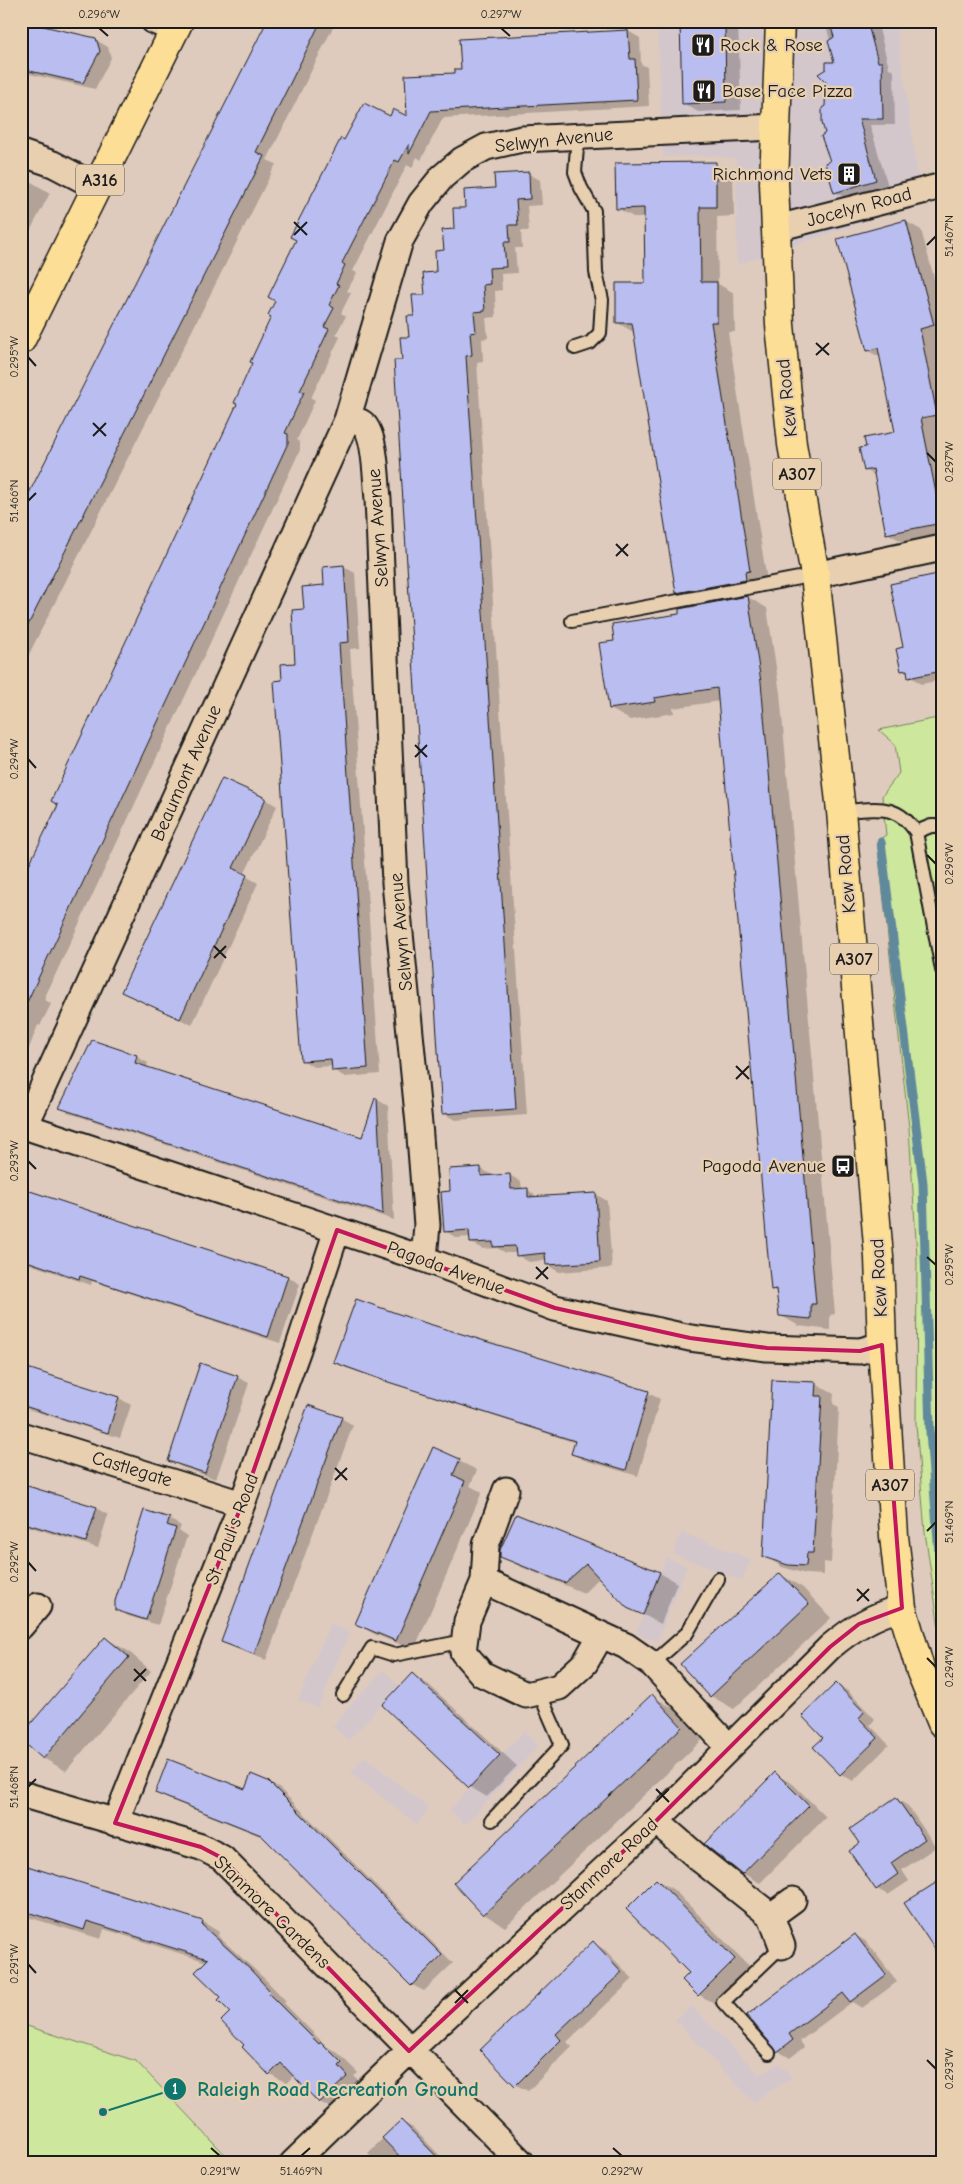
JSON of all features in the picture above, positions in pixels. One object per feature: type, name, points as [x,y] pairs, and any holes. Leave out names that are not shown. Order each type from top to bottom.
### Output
[{"type":"main road","name":"Kew Road","points":[[780,21],[774,183],[780,326],[792,444],[816,575],[841,811],[879,1257],[882,1345],[893,1526],[902,1608],[921,1672],[942,1723]]},
{"type":"main road","name":"A316","points":[[21,340],[97,187],[170,24]]},
{"type":"street","name":"Selwyn Avenue","points":[[424,1259],[427,1225],[420,1134],[395,883],[378,499],[371,437],[366,427],[360,421],[347,420],[400,240],[421,204],[442,177],[462,160],[486,147],[522,139],[776,127]]},
{"type":"street","points":[[21,153],[53,164],[97,187]]},
{"type":"street","name":"Jocelyn Road","points":[[777,228],[942,186]]},
{"type":"street","name":"Beaumont Avenue","points":[[23,1126],[347,420]]},
{"type":"street","points":[[816,575],[942,548]]},
{"type":"street","name":"Pagoda Avenue","points":[[23,1126],[424,1259],[555,1308],[690,1338],[786,1348],[860,1351],[882,1345]]},
{"type":"street","name":"St. Paul’s Road","points":[[115,1822],[242,1504],[298,1349],[337,1230]]},
{"type":"street","name":"Castlegate","points":[[21,1435],[242,1504]]},
{"type":"street","points":[[506,1490],[486,1545],[484,1581],[467,1621],[463,1652],[482,1674],[526,1695],[558,1687],[585,1663],[601,1635]]},
{"type":"street","points":[[484,1581],[626,1646],[652,1664],[730,1746]]},
{"type":"street","points":[[21,1626],[38,1606]]},
{"type":"street","name":"Stanmore Road","points":[[293,2163],[409,2051],[656,1821],[804,1671],[859,1624],[875,1616],[902,1608]]},
{"type":"street","name":"Stanmore Gardens","points":[[21,1794],[201,1847],[222,1858],[409,2051],[522,2163]]},
{"type":"street","points":[[656,1821],[702,1861],[771,1916],[782,1946]]},
{"type":"street","points":[[771,1916],[793,1900]]},
{"type":"lane","points":[[575,348],[590,343],[597,336],[601,328],[602,315],[596,272],[594,211],[581,188],[575,172],[578,136]]},
{"type":"lane","points":[[572,622],[816,575]]},
{"type":"lane","points":[[841,811],[894,810],[910,822],[916,832],[942,970]]},
{"type":"lane","points":[[916,832],[931,826],[942,826]]},
{"type":"lane","points":[[652,1664],[687,1633],[718,1579]]},
{"type":"lane","points":[[343,1694],[372,1648],[394,1655],[464,1641]]},
{"type":"lane","points":[[492,1820],[562,1745],[539,1692]]},
{"type":"lane","points":[[769,2053],[723,2002],[782,1946]]},
{"type":"highlighted area","points":[[337,1230],[555,1308],[690,1338],[767,1348],[860,1351],[882,1345],[902,1608],[859,1624],[830,1647],[656,1821],[409,2051],[222,1858],[201,1847],[115,1823],[242,1504]]},
{"type":"shaded area","points":[[657,21],[896,21],[922,202],[737,265],[736,159],[717,156],[663,157]]},
{"type":"shaded area","points":[[681,1532],[751,1559],[742,1581],[673,1554]]},
{"type":"shaded area","points":[[666,1557],[687,1566],[657,1642],[636,1633]]},
{"type":"shaded area","points":[[330,1623],[350,1632],[318,1708],[298,1700]]},
{"type":"shaded area","points":[[383,1670],[399,1686],[348,1741],[332,1725]]},
{"type":"shaded area","points":[[524,1731],[539,1746],[465,1825],[449,1810]]},
{"type":"shaded area","points":[[364,1756],[429,1808],[417,1825],[351,1773]]},
{"type":"shaded area","points":[[691,2006],[760,2075],[779,2063],[793,2078],[753,2102],[675,2020]]},
{"type":"green space","points":[[942,717],[942,1649],[925,1532],[916,1424],[917,1256],[909,1128],[878,847],[880,839],[886,835],[882,796],[899,773],[895,744],[879,730]]},
{"type":"green space","points":[[21,2024],[136,2061],[233,2163],[21,2163]]},
{"type":"building","points":[[21,21],[96,38],[100,51],[83,83],[21,69]]},
{"type":"building","points":[[267,21],[321,21],[256,152],[264,156],[21,639],[21,509]]},
{"type":"building","points":[[680,21],[725,21],[726,102],[682,104]]},
{"type":"building","points":[[829,21],[867,21],[878,62],[882,62],[883,119],[859,119],[876,180],[834,193],[825,163],[830,161],[821,136],[825,133],[822,123],[822,108],[825,106],[826,82],[818,74],[826,69],[826,62],[834,62],[828,41],[834,37]]},
{"type":"building","points":[[628,30],[630,59],[635,59],[637,100],[431,111],[409,154],[409,144],[399,162],[395,160],[342,263],[345,265],[336,284],[339,285],[329,305],[334,308],[324,327],[329,329],[300,391],[304,392],[285,433],[288,434],[288,443],[21,1015],[21,881],[58,805],[51,801],[237,404],[234,403],[252,363],[250,362],[271,317],[268,315],[275,301],[268,297],[296,240],[290,237],[341,138],[344,140],[364,103],[390,116],[393,109],[407,116],[405,75],[455,73],[455,69],[461,69],[459,39]]},
{"type":"building","points":[[716,162],[716,207],[700,207],[701,282],[717,282],[717,322],[711,322],[750,571],[745,572],[746,580],[676,593],[632,323],[616,323],[616,283],[645,283],[644,208],[616,209],[615,163]]},
{"type":"building","points":[[529,172],[530,199],[516,200],[518,225],[509,225],[510,242],[504,242],[506,267],[489,268],[490,284],[483,285],[485,311],[474,312],[476,332],[470,333],[472,355],[466,356],[516,1109],[442,1114],[394,360],[402,360],[400,337],[409,337],[407,316],[414,316],[412,295],[425,295],[423,273],[436,272],[435,251],[444,250],[442,230],[454,229],[453,208],[465,208],[464,190],[495,188],[494,174]]},
{"type":"building","points":[[906,220],[934,325],[920,329],[937,415],[921,418],[942,523],[886,534],[873,469],[864,471],[859,448],[866,447],[864,438],[895,432],[878,348],[867,351],[837,239]]},
{"type":"building","points":[[344,565],[349,642],[339,643],[368,1068],[332,1071],[331,1059],[301,1061],[274,681],[282,680],[281,664],[295,663],[292,610],[304,609],[302,587],[324,585],[323,567]]},
{"type":"building","points":[[942,573],[942,671],[908,678],[907,670],[901,671],[896,649],[903,647],[890,584]]},
{"type":"building","points":[[748,596],[761,682],[816,1304],[811,1304],[811,1319],[779,1316],[776,1289],[771,1290],[717,688],[654,698],[655,702],[609,709],[599,643],[614,641],[612,624],[679,614],[679,609]]},
{"type":"building","points":[[222,778],[266,798],[233,868],[247,875],[180,1019],[121,992]]},
{"type":"building","points":[[92,1040],[137,1055],[135,1063],[362,1137],[375,1098],[377,1098],[383,1214],[59,1108]]},
{"type":"building","points":[[481,1167],[481,1176],[510,1174],[511,1189],[528,1188],[528,1197],[596,1193],[600,1262],[546,1265],[545,1253],[516,1256],[515,1246],[493,1247],[493,1242],[470,1243],[469,1230],[444,1232],[441,1192],[450,1191],[449,1169]]},
{"type":"building","points":[[21,1188],[288,1276],[268,1337],[80,1276],[79,1279],[21,1259]]},
{"type":"building","points":[[356,1299],[416,1320],[649,1391],[626,1470],[571,1454],[575,1441],[385,1381],[333,1362]]},
{"type":"building","points":[[200,1363],[238,1376],[205,1473],[168,1461]]},
{"type":"building","points":[[21,1366],[119,1397],[108,1433],[21,1405]]},
{"type":"building","points":[[772,1380],[816,1382],[815,1396],[822,1396],[813,1553],[807,1553],[806,1566],[788,1565],[763,1557]]},
{"type":"building","points":[[308,1405],[342,1417],[254,1654],[221,1642]]},
{"type":"building","points":[[433,1447],[460,1459],[453,1475],[465,1481],[396,1641],[355,1624]]},
{"type":"building","points":[[21,1484],[97,1507],[86,1542],[21,1522]]},
{"type":"building","points":[[144,1510],[170,1518],[167,1525],[176,1528],[146,1620],[115,1610],[115,1601]]},
{"type":"building","points":[[516,1514],[660,1572],[643,1615],[627,1608],[586,1564],[565,1583],[500,1557],[500,1550]]},
{"type":"building","points":[[780,1573],[809,1604],[710,1697],[680,1664]]},
{"type":"building","points":[[105,1637],[129,1657],[43,1759],[21,1740],[21,1735]]},
{"type":"building","points":[[412,1673],[500,1755],[469,1788],[382,1705]]},
{"type":"building","points":[[836,1683],[864,1712],[859,1718],[878,1738],[840,1775],[813,1747],[823,1738],[802,1716]]},
{"type":"building","points":[[652,1694],[682,1727],[483,1915],[453,1883]]},
{"type":"building","points":[[168,1759],[245,1789],[251,1774],[268,1781],[442,1955],[411,1986],[261,1835],[155,1793]]},
{"type":"building","points":[[775,1772],[809,1806],[742,1874],[704,1844]]},
{"type":"building","points":[[896,1797],[925,1839],[891,1863],[898,1874],[876,1890],[849,1851],[860,1843],[850,1829]]},
{"type":"building","points":[[21,1864],[203,1921],[202,1925],[250,1969],[270,1991],[268,1993],[319,2044],[321,2042],[342,2063],[339,2066],[348,2076],[319,2103],[281,2063],[269,2075],[242,2047],[244,2045],[221,2021],[230,2012],[218,2000],[221,1997],[195,1972],[208,1959],[87,1921],[84,1930],[21,1910]]},
{"type":"building","points":[[656,1879],[735,1959],[698,1996],[682,1980],[689,1973],[626,1909]]},
{"type":"building","points":[[942,1879],[942,1960],[904,1903]]},
{"type":"building","points":[[855,1934],[886,1975],[850,2002],[843,1993],[789,2034],[793,2040],[777,2052],[747,2015]]},
{"type":"building","points":[[593,1941],[622,1972],[556,2034],[561,2040],[515,2086],[480,2050]]},
{"type":"building","points":[[401,2120],[443,2163],[406,2163],[382,2138]]},
{"type":"waterway","points":[[881,842],[923,1183],[930,1432],[942,1595]]},
{"type":"place","name":"Rock & Rose","points":[[703,45]]},
{"type":"place","name":"Base Face Pizza","points":[[704,91]]},
{"type":"place","name":"Richmond Vets","points":[[849,174]]},
{"type":"place","name":"Pagoda Avenue","points":[[843,1166]]},
{"type":"place","name":"Raleigh Road Recreation Ground","points":[[103,2112]]}]
